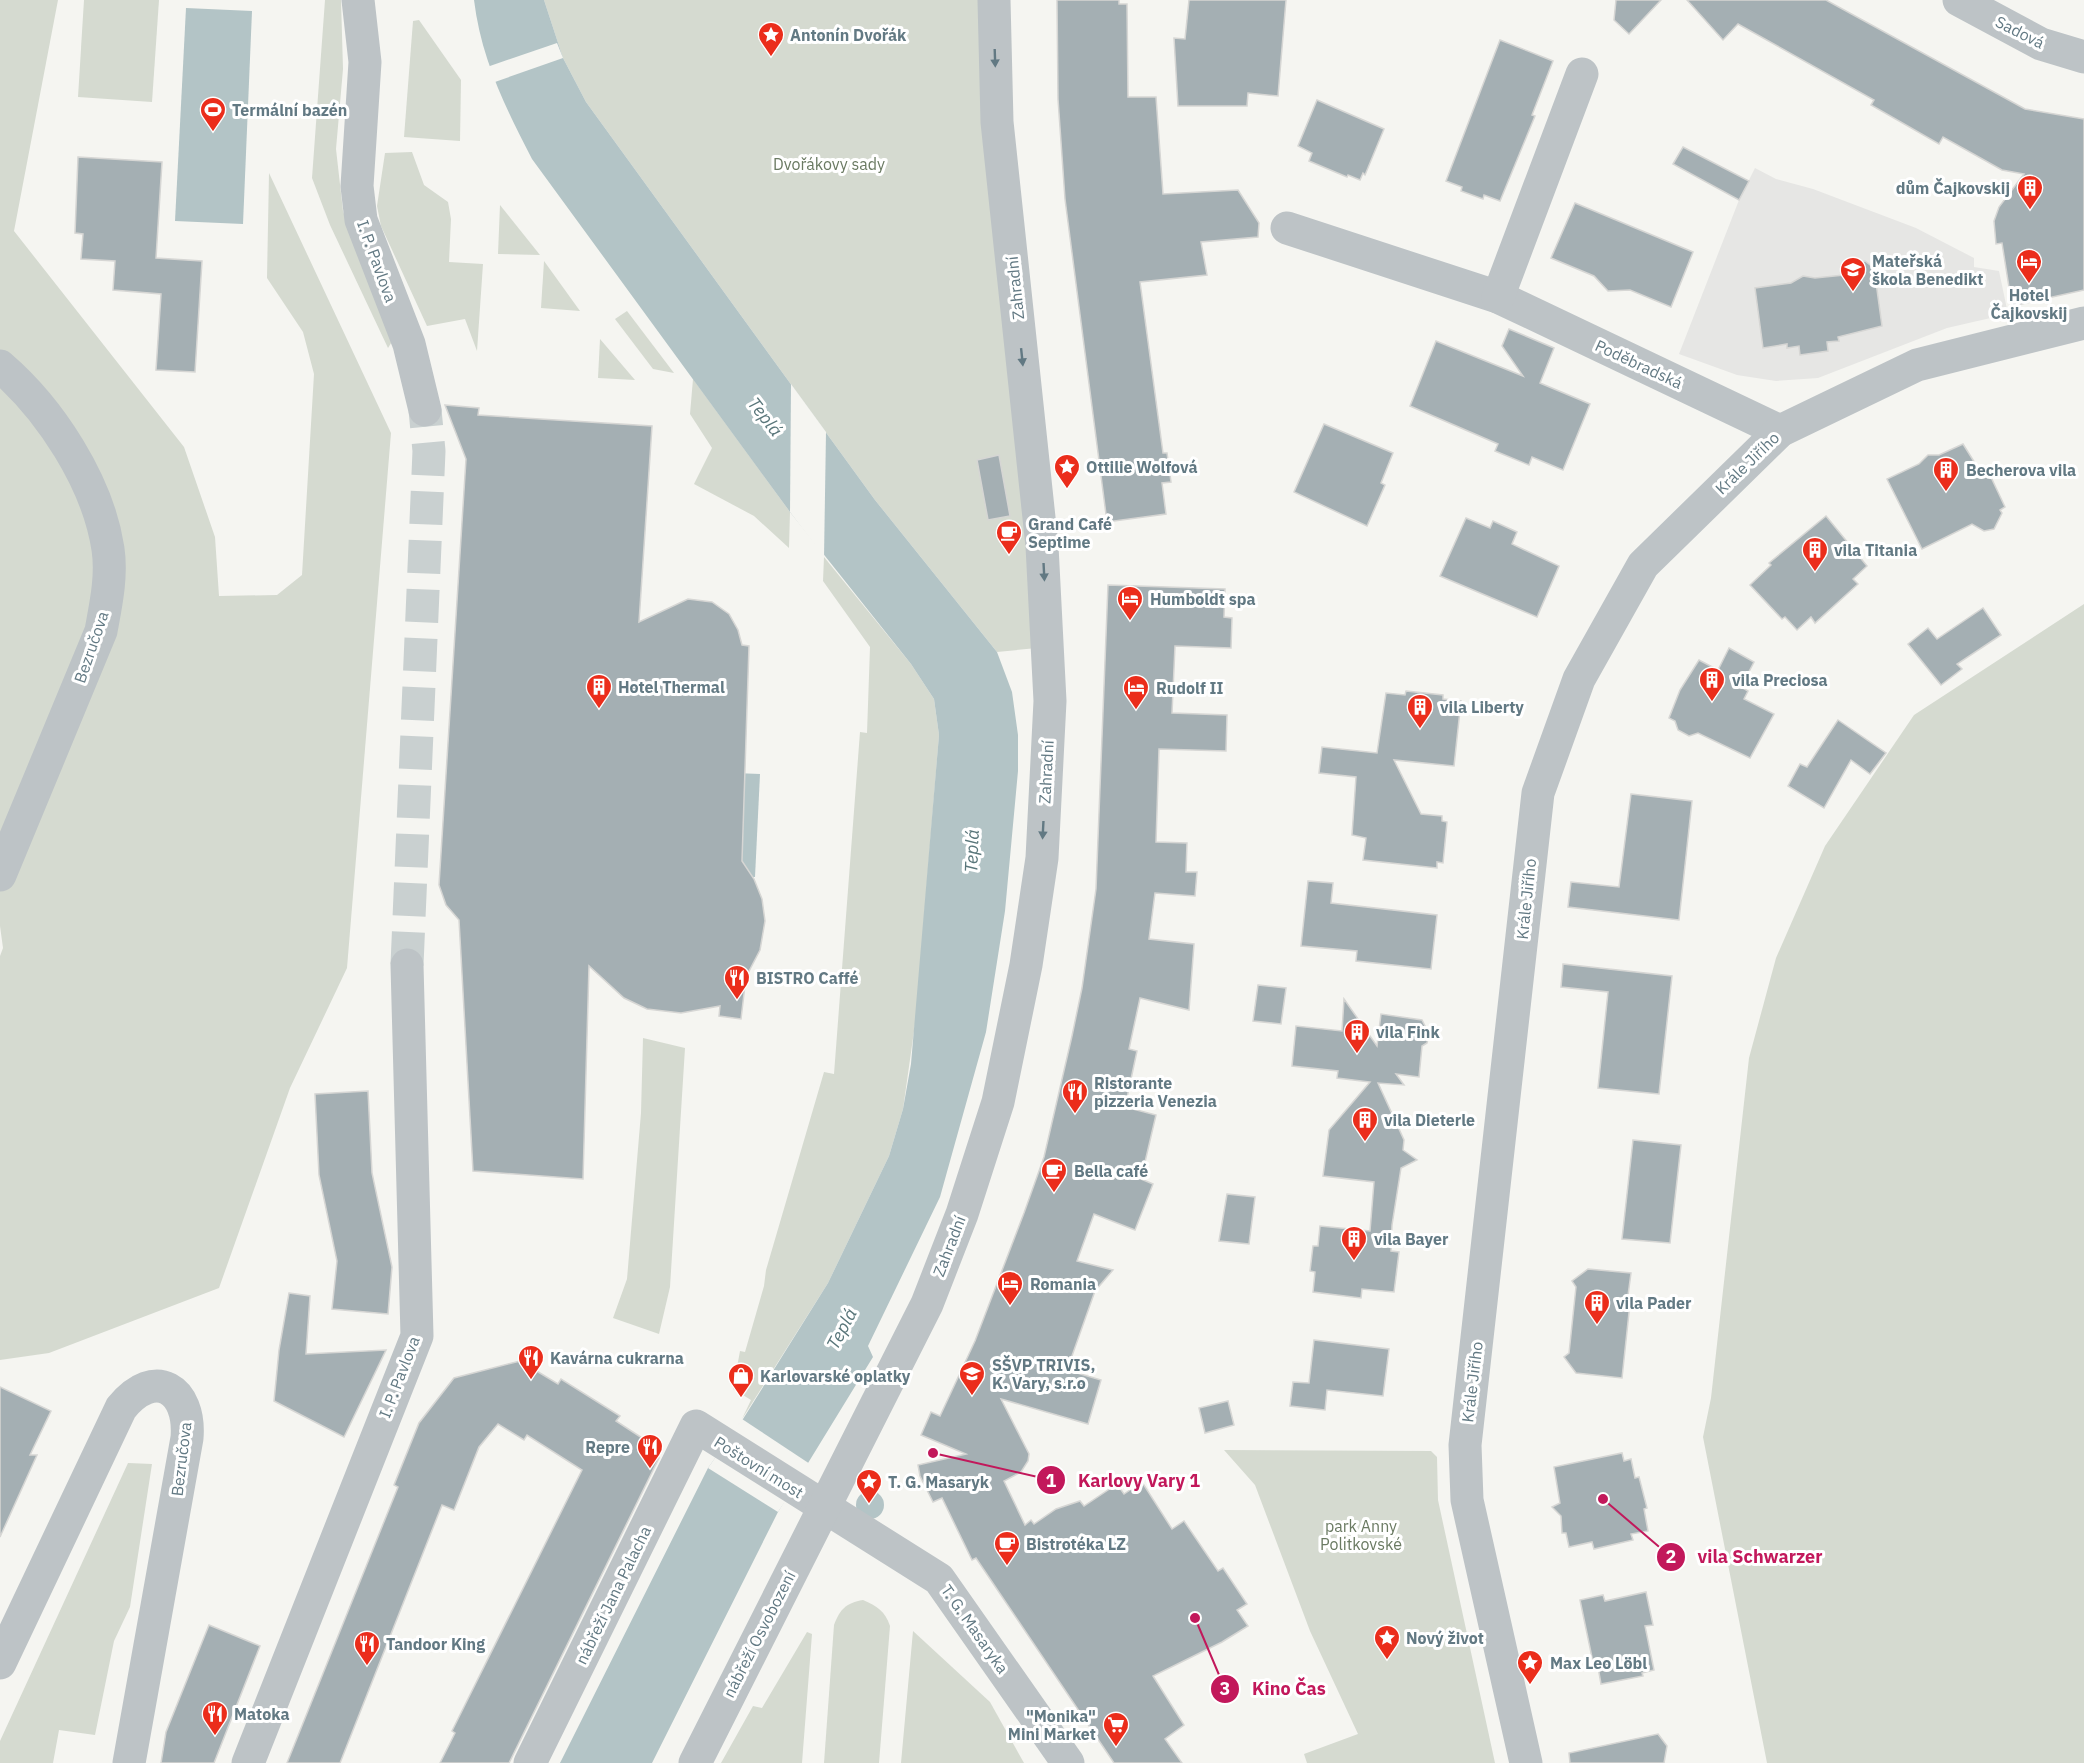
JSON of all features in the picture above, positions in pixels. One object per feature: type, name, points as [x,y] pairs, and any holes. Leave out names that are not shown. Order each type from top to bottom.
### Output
[{"type":"street","name":"I. P. Pavlova","points":[[358,0],[365,62],[357,186],[361,220],[409,344],[425,410]]},
{"type":"street","name":"Zahradní","points":[[823,1506],[927,1304],[962,1214],[998,1102],[1026,965],[1042,858],[1050,701],[1042,546],[997,122],[994,0]]},
{"type":"street","name":"Sadová","points":[[1959,0],[2041,44],[2084,57]]},
{"type":"street","points":[[1498,297],[1582,74]]},
{"type":"street","name":"Poděbradská","points":[[1287,228],[1498,297],[1780,431]]},
{"type":"street","name":"Krále Jiřího","points":[[1526,1763],[1467,1500],[1465,1445],[1538,793],[1579,679],[1643,565],[1780,431],[1917,365],[2084,323]]},
{"type":"street","name":"Bezručova","points":[[0,366],[21,383],[77,460],[96,507],[108,549],[108,592],[101,631],[0,875]]},
{"type":"street","name":"I. P. Pavlova","points":[[248,1763],[417,1336],[407,965]]},
{"type":"street","name":"Bezručova","points":[[0,1663],[121,1408],[131,1395],[147,1387],[155,1385],[171,1390],[184,1405],[187,1438],[129,1763]]},
{"type":"street","name":"Poštovní most","points":[[696,1426],[823,1506]]},
{"type":"street","name":"nábřeží Jana Palacha","points":[[530,1763],[696,1426]]},
{"type":"street","name":"T. G. Masaryka","points":[[823,1506],[939,1579],[1068,1763]]},
{"type":"street","name":"nábřeží Osvobození","points":[[695,1763],[823,1506]]},
{"type":"shaded area","name":"Mateřská škola Benedikt","points":[[1755,168],[1776,179],[1813,189],[1916,228],[1974,258],[1974,267],[1999,271],[2008,314],[1947,328],[1818,378],[1776,381],[1737,375],[1679,354],[1739,200]]},
{"type":"green space","points":[[0,0],[58,0],[14,231],[184,447],[215,537],[219,596],[277,595],[302,575],[314,374],[303,332],[267,278],[269,173],[391,433],[347,968],[290,1088],[219,1288],[49,1353],[0,1360],[0,956],[3,948],[0,926]]},
{"type":"green space","points":[[84,0],[159,0],[152,102],[78,97]]},
{"type":"green space","points":[[325,0],[341,0],[343,69],[336,149],[343,211],[356,250],[393,340],[388,348],[330,225],[312,178]]},
{"type":"green space","name":"Dvořákovy sady","points":[[544,0],[978,0],[1037,648],[997,652],[875,500],[586,102],[563,58]]},
{"type":"green space","points":[[419,20],[461,80],[460,141],[404,137],[413,21]]},
{"type":"green space","points":[[412,152],[424,185],[448,202],[451,219],[449,262],[483,264],[477,351],[465,319],[427,326],[381,226],[377,206],[385,153]]},
{"type":"green space","points":[[500,205],[540,255],[498,254]]},
{"type":"green space","points":[[544,261],[580,311],[541,308]]},
{"type":"green space","points":[[627,311],[674,373],[653,369],[615,319]]},
{"type":"green space","points":[[600,339],[635,380],[598,378]]},
{"type":"green space","points":[[693,379],[790,512],[789,548],[754,516],[694,484],[712,448],[690,414]]},
{"type":"green space","points":[[824,557],[911,664],[934,699],[939,735],[916,1017],[903,1109],[889,1156],[828,1283],[742,1419],[751,1400],[733,1389],[740,1351],[745,1352],[764,1286],[766,1270],[824,1072],[834,1074],[860,732],[867,733],[870,647],[823,581]]},
{"type":"green space","points":[[2084,604],[2084,1763],[1767,1763],[1703,1437],[1711,1398],[1749,1058],[1776,958],[1825,846],[1914,715]]},
{"type":"green space","points":[[643,1038],[685,1048],[670,1287],[659,1334],[613,1318],[627,1279],[641,1113]]},
{"type":"green space","name":"park Anny Politkovské","points":[[1224,1450],[1431,1451],[1437,1457],[1438,1500],[1495,1763],[1307,1763],[1304,1754],[1358,1734],[1310,1631],[1255,1485]]},
{"type":"green space","points":[[128,1463],[152,1464],[130,1607],[114,1641],[95,1735],[59,1730],[53,1763],[0,1763],[0,1741]]},
{"type":"green space","points":[[863,1600],[880,1610],[886,1616],[890,1626],[879,1763],[824,1763],[834,1625],[844,1608]]},
{"type":"green space","points":[[913,1631],[990,1702],[1024,1763],[901,1763]]},
{"type":"green space","points":[[807,1632],[812,1634],[802,1763],[721,1763],[753,1706],[762,1708]]},
{"type":"water","name":"Teplá","points":[[474,0],[544,0],[563,58],[586,102],[875,500],[997,652],[1012,692],[1018,735],[1018,771],[1005,911],[986,1032],[940,1197],[868,1346],[873,1357],[778,1512],[652,1763],[560,1763],[708,1468],[743,1419],[828,1283],[889,1156],[903,1109],[911,1064],[939,735],[934,699],[911,664],[790,512],[532,159],[488,62]]},
{"type":"water","name":"Termální bazén","points":[[186,8],[252,11],[243,224],[175,221]]},
{"type":"water","points":[[735,773],[760,774],[755,877],[730,876]]},
{"type":"water","name":"T. G. Masaryk","points":[[870,1491],[880,1495],[884,1505],[880,1515],[870,1519],[860,1515],[856,1505],[860,1495]]},
{"type":"pier","points":[[557,43],[563,58],[492,83],[487,67]]},
{"type":"pier","points":[[791,384],[826,432],[824,557],[790,512]]},
{"type":"pier","points":[[742,1419],[810,1464],[778,1512],[708,1468]]},
{"type":"building","points":[[1057,0],[1119,0],[1119,4],[1127,4],[1128,97],[1156,97],[1163,194],[1238,190],[1259,223],[1258,237],[1201,242],[1207,275],[1140,282],[1163,453],[1167,453],[1171,482],[1162,483],[1166,514],[1107,522],[1065,199],[1058,99]]},
{"type":"building","points":[[1189,0],[1286,0],[1278,96],[1248,93],[1247,106],[1178,106],[1174,38],[1185,39]]},
{"type":"building","points":[[1616,0],[1661,0],[1629,34],[1614,20]]},
{"type":"building","points":[[1687,0],[1826,0],[2025,109],[2084,119],[2084,290],[2012,306],[2002,243],[1996,244],[1994,221],[1999,207],[2024,174],[2002,170],[1943,137],[1939,144],[1871,105],[1874,100],[1738,24],[1723,40]]},
{"type":"building","points":[[1500,40],[1553,61],[1532,115],[1535,116],[1500,201],[1484,195],[1483,199],[1461,191],[1462,187],[1446,181]]},
{"type":"building","points":[[1317,100],[1384,129],[1365,175],[1363,173],[1360,180],[1309,161],[1312,153],[1298,146]]},
{"type":"building","points":[[1683,147],[1749,181],[1739,200],[1673,164]]},
{"type":"building","points":[[78,157],[162,162],[156,258],[202,261],[195,372],[156,370],[161,294],[113,290],[115,261],[81,259],[83,234],[75,233]]},
{"type":"building","points":[[1575,203],[1693,252],[1671,307],[1630,290],[1608,291],[1594,276],[1551,258]]},
{"type":"building","points":[[1865,261],[1874,268],[1882,326],[1838,337],[1839,341],[1827,342],[1828,351],[1800,355],[1799,346],[1787,348],[1787,344],[1763,348],[1755,288],[1791,283],[1803,276],[1815,278],[1844,275],[1854,264]]},
{"type":"building","points":[[1509,329],[1554,348],[1540,383],[1590,404],[1563,470],[1532,457],[1529,465],[1495,451],[1498,444],[1410,406],[1436,341],[1523,376],[1502,346]]},
{"type":"building","name":"Hotel Thermal","points":[[445,405],[479,408],[478,415],[652,426],[639,622],[688,599],[712,602],[729,614],[738,630],[742,645],[749,646],[742,861],[754,879],[762,899],[765,921],[760,950],[746,977],[741,1019],[719,1016],[720,1006],[681,1013],[647,1009],[624,998],[589,966],[583,1179],[473,1171],[459,920],[446,905],[439,885],[466,459]]},
{"type":"building","points":[[1324,424],[1393,453],[1381,483],[1385,485],[1367,526],[1294,492]]},
{"type":"building","name":"Becherova vila","points":[[1963,444],[1983,476],[1989,473],[2005,507],[2000,510],[2002,513],[1994,529],[1984,531],[1972,524],[1922,549],[1887,479],[1919,464],[1928,455],[1939,455]]},
{"type":"building","points":[[999,455],[1010,516],[988,520],[977,460]]},
{"type":"building","name":"vila Titania","points":[[1826,516],[1867,566],[1853,579],[1858,584],[1815,623],[1811,617],[1797,630],[1785,617],[1782,619],[1750,585],[1771,565],[1769,563]]},
{"type":"building","points":[[1466,518],[1490,528],[1493,521],[1517,532],[1512,544],[1559,566],[1537,617],[1440,576]]},
{"type":"building","points":[[1108,585],[1225,589],[1224,617],[1232,618],[1231,648],[1175,646],[1172,713],[1227,715],[1226,751],[1159,749],[1156,842],[1187,843],[1186,872],[1197,872],[1195,896],[1155,893],[1149,939],[1194,944],[1189,1010],[1140,998],[1129,1049],[1137,1051],[1125,1107],[1156,1115],[1141,1179],[1153,1184],[1135,1230],[1094,1214],[1077,1261],[1113,1270],[1095,1291],[1067,1370],[1101,1380],[1088,1424],[1001,1399],[1029,1454],[1028,1461],[1021,1472],[1004,1481],[1025,1525],[1031,1520],[1034,1524],[1056,1509],[1080,1501],[1084,1506],[1117,1484],[1124,1494],[1142,1482],[1172,1529],[1184,1521],[1218,1571],[1223,1568],[1247,1604],[1237,1610],[1248,1626],[1222,1642],[1153,1676],[1184,1725],[1165,1739],[1182,1763],[1114,1763],[976,1558],[972,1560],[942,1498],[933,1502],[920,1476],[918,1465],[966,1454],[921,1435],[931,1412],[940,1416],[975,1341],[1024,1213],[1044,1157],[1072,1036],[1082,988],[1096,889]]},
{"type":"building","points":[[1983,608],[2001,635],[1957,664],[1962,669],[1941,685],[1908,644],[1928,628],[1937,639]]},
{"type":"building","name":"vila Preciosa","points":[[1729,648],[1754,662],[1741,687],[1748,691],[1744,699],[1774,714],[1750,758],[1698,733],[1689,736],[1678,730],[1675,721],[1669,718],[1680,690],[1699,660],[1718,670]]},
{"type":"building","points":[[1406,691],[1443,695],[1443,699],[1461,701],[1454,766],[1394,760],[1421,814],[1442,816],[1442,821],[1447,822],[1443,863],[1437,862],[1437,868],[1363,860],[1366,838],[1352,835],[1356,777],[1319,773],[1322,747],[1377,753],[1386,693],[1405,695]]},
{"type":"building","points":[[1838,720],[1886,753],[1870,774],[1851,760],[1824,808],[1788,786],[1800,764],[1807,767]]},
{"type":"building","points":[[1631,794],[1692,801],[1679,920],[1568,907],[1571,882],[1619,887]]},
{"type":"building","points":[[1308,881],[1333,883],[1331,903],[1437,915],[1431,969],[1356,961],[1357,951],[1301,946]]},
{"type":"building","points":[[1563,964],[1672,976],[1659,1094],[1598,1088],[1608,992],[1561,987]]},
{"type":"building","points":[[1258,985],[1286,988],[1281,1024],[1253,1021]]},
{"type":"building","points":[[1344,999],[1377,1046],[1381,1014],[1422,1020],[1429,1034],[1427,1043],[1422,1046],[1419,1077],[1396,1074],[1404,1085],[1378,1083],[1404,1140],[1403,1150],[1417,1160],[1401,1168],[1392,1225],[1391,1251],[1399,1252],[1394,1292],[1362,1289],[1361,1298],[1313,1292],[1315,1272],[1310,1271],[1313,1246],[1318,1246],[1320,1226],[1370,1231],[1374,1182],[1323,1176],[1329,1130],[1370,1082],[1337,1078],[1338,1071],[1292,1066],[1296,1026],[1342,1031]]},
{"type":"building","points":[[368,1091],[372,1173],[392,1267],[388,1314],[332,1309],[337,1261],[319,1175],[315,1094]]},
{"type":"building","points":[[1633,1140],[1681,1145],[1670,1243],[1622,1239]]},
{"type":"building","points":[[1227,1194],[1255,1197],[1249,1244],[1219,1241]]},
{"type":"building","name":"vila Pader","points":[[1588,1269],[1631,1273],[1622,1378],[1576,1373],[1564,1357],[1569,1353],[1576,1287],[1572,1281]]},
{"type":"building","points":[[289,1293],[310,1296],[306,1354],[386,1350],[344,1437],[274,1401],[279,1350]]},
{"type":"building","points":[[1314,1340],[1389,1349],[1383,1396],[1327,1390],[1325,1410],[1290,1406],[1293,1382],[1309,1383]]},
{"type":"building","points":[[520,1361],[558,1384],[561,1379],[620,1416],[616,1421],[656,1447],[659,1458],[509,1763],[440,1763],[455,1733],[452,1731],[582,1470],[527,1435],[524,1440],[498,1424],[479,1447],[454,1510],[442,1505],[340,1763],[287,1763],[398,1487],[394,1485],[419,1423],[454,1378]]},
{"type":"building","points":[[0,1387],[51,1411],[30,1455],[37,1455],[0,1537]]},
{"type":"building","points":[[1228,1401],[1234,1425],[1205,1433],[1199,1408]]},
{"type":"building","points":[[1622,1453],[1624,1461],[1631,1459],[1635,1478],[1639,1477],[1647,1508],[1644,1509],[1648,1531],[1631,1534],[1633,1540],[1594,1549],[1592,1542],[1569,1547],[1566,1533],[1562,1533],[1561,1516],[1552,1507],[1560,1503],[1554,1467]]},
{"type":"building","points":[[1646,1592],[1653,1625],[1645,1626],[1654,1670],[1642,1673],[1643,1676],[1601,1684],[1598,1667],[1594,1667],[1580,1600],[1603,1595],[1605,1601]]},
{"type":"building","points":[[209,1625],[260,1646],[214,1763],[161,1763],[166,1732]]},
{"type":"building","points":[[1658,1734],[1667,1746],[1664,1763],[1570,1763],[1569,1753]]},
{"type":"tunnel","points":[[407,965],[429,451],[425,410]]},
{"type":"place","name":"Antonín Dvořák","points":[[771,58]]},
{"type":"place","name":"Termální bazén","points":[[213,133]]},
{"type":"place","name":"dům Čajkovskij","points":[[2030,211]]},
{"type":"place","name":"Hotel Čajkovskij","points":[[2029,285]]},
{"type":"place","name":"Mateřská škola Benedikt","points":[[1853,293]]},
{"type":"place","name":"Ottilie Wolfová","points":[[1067,490]]},
{"type":"place","name":"Becherova vila","points":[[1946,493]]},
{"type":"place","name":"Grand Café Septime","points":[[1009,556]]},
{"type":"place","name":"vila Titania","points":[[1815,573]]},
{"type":"place","name":"Humboldt spa","points":[[1130,622]]},
{"type":"place","name":"vila Preciosa","points":[[1712,703]]},
{"type":"place","name":"Hotel Thermal","points":[[599,710]]},
{"type":"place","name":"Rudolf II","points":[[1136,711]]},
{"type":"place","name":"vila Liberty","points":[[1420,730]]},
{"type":"place","name":"BISTRO Caffé","points":[[737,1001]]},
{"type":"place","name":"vila Fink","points":[[1357,1055]]},
{"type":"place","name":"Ristorante pizzeria Venezia","points":[[1075,1115]]},
{"type":"place","name":"vila Dieterle","points":[[1365,1143]]},
{"type":"place","name":"Bella café","points":[[1054,1194]]},
{"type":"place","name":"vila Bayer","points":[[1354,1262]]},
{"type":"place","name":"Romania","points":[[1010,1307]]},
{"type":"place","name":"vila Pader","points":[[1597,1326]]},
{"type":"place","name":"Kavárna cukrarna","points":[[531,1381]]},
{"type":"place","name":"SŠVP TRIVIS, K. Vary, s.r.o","points":[[972,1397]]},
{"type":"place","name":"Karlovarské oplatky","points":[[741,1399]]},
{"type":"place","name":"Karlovy Vary 1","points":[[933,1453]]},
{"type":"place","name":"Repre","points":[[650,1470]]},
{"type":"place","name":"vila Schwarzer","points":[[1603,1499]]},
{"type":"place","name":"T. G. Masaryk","points":[[869,1505]]},
{"type":"place","name":"Bistrotéka LZ","points":[[1007,1567]]},
{"type":"place","name":"Kino Čas","points":[[1195,1618]]},
{"type":"place","name":"Nový život","points":[[1387,1661]]},
{"type":"place","name":"Tandoor King","points":[[367,1667]]},
{"type":"place","name":"Max Leo Löbl","points":[[1530,1686]]},
{"type":"place","name":"Matoka","points":[[215,1737]]},
{"type":"place","name":"\"Monika\" Mini Market","points":[[1116,1748]]}]
